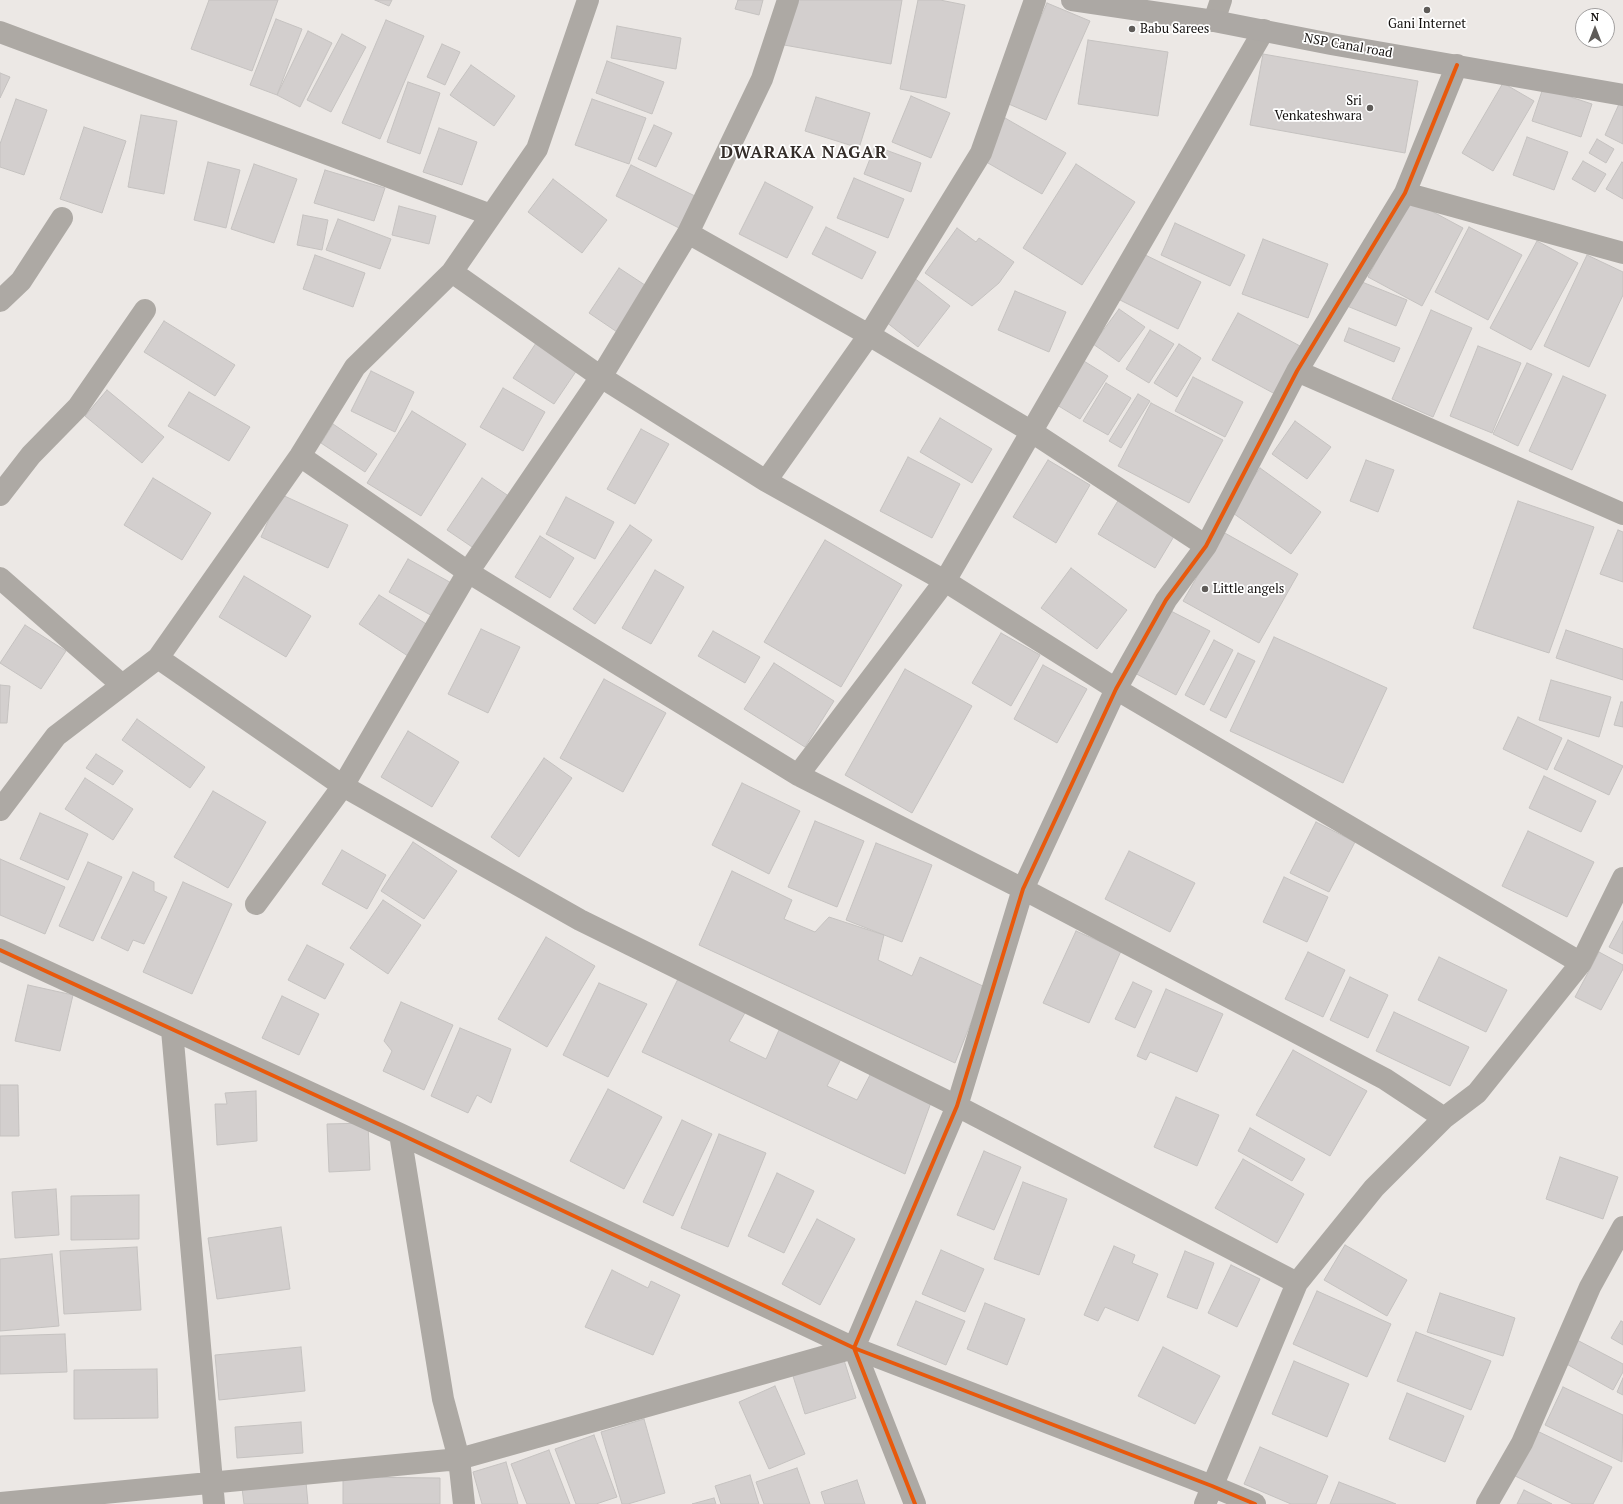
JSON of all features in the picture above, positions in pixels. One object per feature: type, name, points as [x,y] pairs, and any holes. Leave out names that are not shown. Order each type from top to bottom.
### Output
[{"type":"street","points":[[0,810],[56,736],[158,658],[300,456],[355,367],[452,272],[537,149],[588,0]]},
{"type":"street","points":[[256,904],[343,786],[468,572],[601,377],[688,233],[762,79],[788,0]]},
{"type":"street","points":[[766,481],[869,335],[982,153],[1035,0]]},
{"type":"street","name":"NSP Canal road","points":[[1072,0],[1214,21],[1331,44],[1623,94]]},
{"type":"street","points":[[1214,21],[1221,0]]},
{"type":"street","points":[[798,775],[946,580],[1264,30]]},
{"type":"street","points":[[0,32],[491,215]]},
{"type":"street","points":[[915,1504],[854,1348],[957,1106],[1023,889],[1116,689],[1166,600],[1206,546],[1297,371],[1404,193],[1457,65]]},
{"type":"street","points":[[1404,193],[1623,253]]},
{"type":"street","points":[[0,301],[21,281],[62,218]]},
{"type":"street","points":[[688,233],[869,335],[1032,432],[1206,546]]},
{"type":"street","points":[[452,272],[601,377],[766,481],[946,580],[1116,689],[1581,963]]},
{"type":"street","points":[[0,495],[31,455],[78,407],[145,310]]},
{"type":"street","points":[[1297,371],[1623,514]]},
{"type":"street","points":[[300,456],[468,572],[798,775],[1023,889],[1385,1079],[1444,1118]]},
{"type":"street","points":[[0,578],[122,686]]},
{"type":"street","points":[[158,658],[343,786],[580,920],[957,1106],[1297,1283]]},
{"type":"street","points":[[1209,1495],[1297,1283],[1374,1188],[1444,1118],[1477,1093],[1581,963],[1623,878]]},
{"type":"street","points":[[0,950],[400,1134],[854,1348],[1209,1495],[1255,1504]]},
{"type":"street","points":[[172,1030],[213,1494]]},
{"type":"street","points":[[400,1134],[443,1399],[460,1459],[464,1504]]},
{"type":"street","points":[[1487,1504],[1522,1443],[1590,1287],[1623,1227]]},
{"type":"street","points":[[0,1504],[213,1494],[460,1459],[854,1348]]},
{"type":"building","points":[[209,0],[278,0],[252,71],[191,49]]},
{"type":"building","points":[[375,0],[392,0],[389,6]]},
{"type":"building","points":[[738,0],[763,0],[759,15],[735,9]]},
{"type":"building","points":[[792,0],[902,0],[891,64],[784,45]]},
{"type":"building","points":[[918,0],[940,0],[965,5],[946,98],[900,89]]},
{"type":"building","points":[[1047,3],[1090,21],[1046,120],[1004,102]]},
{"type":"building","points":[[276,19],[302,29],[277,95],[250,85]]},
{"type":"building","points":[[386,20],[424,36],[380,139],[342,123]]},
{"type":"building","points":[[617,26],[681,38],[676,69],[611,58]]},
{"type":"building","points":[[308,31],[332,43],[300,107],[277,95]]},
{"type":"building","points":[[342,34],[366,47],[331,112],[307,100]]},
{"type":"building","points":[[1088,40],[1168,52],[1158,116],[1078,104]]},
{"type":"building","points":[[442,44],[460,52],[445,85],[427,77]]},
{"type":"building","points":[[1263,54],[1418,81],[1405,153],[1250,125]]},
{"type":"building","points":[[607,61],[664,82],[652,114],[596,93]]},
{"type":"building","points":[[471,65],[515,96],[494,126],[450,95]]},
{"type":"building","points":[[0,73],[10,77],[0,98]]},
{"type":"building","points":[[408,82],[440,93],[420,154],[387,142]]},
{"type":"building","points":[[1503,83],[1534,101],[1493,171],[1462,153]]},
{"type":"building","points":[[1543,88],[1592,104],[1581,137],[1532,121]]},
{"type":"building","points":[[911,96],[950,113],[931,158],[892,142]]},
{"type":"building","points":[[816,97],[870,113],[859,148],[805,131]]},
{"type":"building","points":[[16,99],[47,110],[24,175],[0,167],[0,144]]},
{"type":"building","points":[[592,99],[646,118],[629,164],[575,145]]},
{"type":"building","points":[[1619,104],[1623,106],[1623,144],[1605,135]]},
{"type":"building","points":[[141,115],[177,121],[164,194],[128,187]]},
{"type":"building","points":[[1005,118],[1066,153],[1042,194],[981,159]]},
{"type":"building","points":[[654,125],[672,133],[656,167],[638,159]]},
{"type":"building","points":[[84,127],[126,141],[102,213],[60,199]]},
{"type":"building","points":[[439,128],[477,142],[462,185],[423,172]]},
{"type":"building","points":[[1527,137],[1568,152],[1554,190],[1513,175]]},
{"type":"building","points":[[1597,139],[1614,149],[1606,163],[1589,153]]},
{"type":"building","points":[[875,146],[921,163],[911,192],[864,174]]},
{"type":"building","points":[[1583,161],[1606,174],[1595,192],[1572,179]]},
{"type":"building","points":[[208,162],[240,170],[226,228],[194,220]]},
{"type":"building","points":[[1622,162],[1623,163],[1623,199],[1606,189]]},
{"type":"building","points":[[254,164],[297,179],[274,243],[231,229]]},
{"type":"building","points":[[1076,164],[1135,202],[1082,285],[1023,248]]},
{"type":"building","points":[[631,165],[695,196],[679,228],[616,196]]},
{"type":"building","points":[[325,170],[385,188],[374,221],[314,203]]},
{"type":"building","points":[[854,178],[904,199],[888,238],[837,218]]},
{"type":"building","points":[[553,179],[607,220],[582,253],[528,212]]},
{"type":"building","points":[[765,182],[813,207],[787,258],[739,234]]},
{"type":"building","points":[[1409,199],[1463,228],[1422,306],[1368,277]]},
{"type":"building","points":[[399,206],[436,216],[429,244],[392,235]]},
{"type":"building","points":[[303,215],[328,220],[322,250],[297,245]]},
{"type":"building","points":[[338,219],[391,239],[380,269],[326,250]]},
{"type":"building","points":[[1175,223],[1245,255],[1230,286],[1161,255]]},
{"type":"building","points":[[826,227],[876,252],[862,279],[812,254]]},
{"type":"building","points":[[1469,227],[1522,255],[1488,320],[1435,292]]},
{"type":"building","points":[[957,228],[976,242],[979,238],[1014,262],[999,283],[972,306],[925,273]]},
{"type":"building","points":[[1263,239],[1328,264],[1308,318],[1242,294]]},
{"type":"building","points":[[1537,241],[1578,263],[1531,350],[1490,328]]},
{"type":"building","points":[[1135,250],[1201,282],[1178,329],[1112,296]]},
{"type":"building","points":[[315,255],[365,273],[353,307],[303,289]]},
{"type":"building","points":[[1587,255],[1623,272],[1623,295],[1589,367],[1544,346]]},
{"type":"building","points":[[619,268],[651,289],[620,334],[589,313]]},
{"type":"building","points":[[913,277],[950,306],[918,347],[881,318]]},
{"type":"building","points":[[1357,280],[1407,300],[1396,326],[1347,306]]},
{"type":"building","points":[[1015,291],[1066,312],[1049,352],[998,330]]},
{"type":"building","points":[[1119,309],[1145,327],[1119,362],[1093,344]]},
{"type":"building","points":[[1431,310],[1472,328],[1433,417],[1392,399]]},
{"type":"building","points":[[1238,313],[1300,346],[1275,394],[1212,360]]},
{"type":"building","points":[[164,321],[235,365],[215,396],[144,352]]},
{"type":"building","points":[[1349,328],[1400,348],[1394,362],[1344,341]]},
{"type":"building","points":[[1150,330],[1174,344],[1149,383],[1126,369]]},
{"type":"building","points":[[538,340],[579,367],[554,404],[513,378]]},
{"type":"building","points":[[1179,344],[1201,358],[1177,397],[1154,383]]},
{"type":"building","points":[[1478,346],[1521,363],[1492,433],[1450,416]]},
{"type":"building","points":[[1079,358],[1108,376],[1080,419],[1052,402]]},
{"type":"building","points":[[1527,363],[1552,374],[1518,446],[1493,434]]},
{"type":"building","points":[[371,371],[414,392],[395,432],[351,411]]},
{"type":"building","points":[[1563,376],[1606,395],[1572,470],[1529,451]]},
{"type":"building","points":[[1193,377],[1243,402],[1225,437],[1175,411]]},
{"type":"building","points":[[1106,383],[1131,398],[1108,435],[1083,421]]},
{"type":"building","points":[[503,388],[545,412],[523,451],[480,427]]},
{"type":"building","points":[[107,390],[164,437],[142,463],[85,416]]},
{"type":"building","points":[[189,392],[250,427],[229,461],[168,426]]},
{"type":"building","points":[[1138,394],[1150,401],[1121,448],[1109,441]]},
{"type":"building","points":[[1151,403],[1223,440],[1189,503],[1118,466]]},
{"type":"building","points":[[412,411],[466,444],[421,516],[367,483]]},
{"type":"building","points":[[940,418],[992,449],[972,483],[920,452]]},
{"type":"building","points":[[1295,421],[1331,447],[1307,479],[1272,454]]},
{"type":"building","points":[[333,424],[377,454],[365,472],[321,443]]},
{"type":"building","points":[[641,429],[669,444],[635,504],[607,489]]},
{"type":"building","points":[[908,457],[960,484],[932,538],[880,511]]},
{"type":"building","points":[[1048,460],[1090,485],[1056,543],[1013,517]]},
{"type":"building","points":[[1366,460],[1394,470],[1378,512],[1350,501]]},
{"type":"building","points":[[1260,468],[1321,512],[1291,554],[1230,511]]},
{"type":"building","points":[[153,478],[211,513],[182,560],[124,525]]},
{"type":"building","points":[[482,478],[513,499],[478,551],[447,530]]},
{"type":"building","points":[[280,494],[348,525],[328,568],[261,537]]},
{"type":"building","points":[[566,497],[614,522],[595,559],[546,534]]},
{"type":"building","points":[[1119,499],[1176,533],[1155,568],[1098,534]]},
{"type":"building","points":[[1518,501],[1594,527],[1549,653],[1473,628]]},
{"type":"building","points":[[630,525],[652,540],[595,624],[573,609]]},
{"type":"building","points":[[1618,530],[1623,532],[1623,582],[1600,574]]},
{"type":"building","points":[[1223,532],[1298,574],[1259,643],[1183,601]]},
{"type":"building","points":[[540,536],[574,558],[550,598],[515,577]]},
{"type":"building","points":[[825,540],[902,585],[841,687],[764,642]]},
{"type":"building","points":[[408,559],[455,585],[436,618],[389,592]]},
{"type":"building","points":[[1071,568],[1127,610],[1097,649],[1041,608]]},
{"type":"building","points":[[655,570],[684,587],[651,644],[622,628]]},
{"type":"building","points":[[244,576],[311,616],[286,657],[219,617]]},
{"type":"building","points":[[379,595],[428,625],[411,658],[359,624]]},
{"type":"building","points":[[1165,608],[1210,631],[1176,695],[1131,671]]},
{"type":"building","points":[[25,625],[66,651],[41,689],[0,663]]},
{"type":"building","points":[[481,629],[520,647],[488,713],[448,694]]},
{"type":"building","points":[[1566,630],[1623,649],[1623,680],[1556,658]]},
{"type":"building","points":[[713,631],[760,657],[745,683],[698,656]]},
{"type":"building","points":[[1001,633],[1040,655],[1011,706],[972,683]]},
{"type":"building","points":[[1274,637],[1387,688],[1343,783],[1230,731]]},
{"type":"building","points":[[1214,640],[1233,650],[1204,705],[1185,695]]},
{"type":"building","points":[[1238,653],[1255,661],[1226,718],[1210,710]]},
{"type":"building","points":[[774,663],[834,701],[805,747],[744,709]]},
{"type":"building","points":[[1043,665],[1087,689],[1057,743],[1014,719]]},
{"type":"building","points":[[905,669],[972,706],[912,813],[845,775]]},
{"type":"building","points":[[604,679],[666,713],[623,792],[560,758]]},
{"type":"building","points":[[1551,680],[1611,697],[1599,737],[1539,720]]},
{"type":"building","points":[[0,685],[10,686],[7,723],[0,723]]},
{"type":"building","points":[[1621,702],[1623,702],[1623,727],[1614,725]]},
{"type":"building","points":[[1518,717],[1562,738],[1547,770],[1503,749]]},
{"type":"building","points":[[137,719],[205,767],[190,788],[122,740]]},
{"type":"building","points":[[408,731],[459,762],[432,807],[381,777]]},
{"type":"building","points":[[1568,740],[1623,766],[1609,795],[1554,769]]},
{"type":"building","points":[[96,754],[123,771],[113,785],[86,768]]},
{"type":"building","points":[[544,758],[572,778],[519,857],[491,837]]},
{"type":"building","points":[[1544,776],[1596,801],[1581,832],[1529,808]]},
{"type":"building","points":[[85,778],[133,809],[113,840],[65,809]]},
{"type":"building","points":[[742,783],[800,811],[769,874],[712,845]]},
{"type":"building","points":[[213,791],[266,822],[228,888],[174,857]]},
{"type":"building","points":[[40,813],[88,834],[68,880],[20,859]]},
{"type":"building","points":[[815,821],[864,841],[837,907],[788,887]]},
{"type":"building","points":[[1316,822],[1355,842],[1329,892],[1290,873]]},
{"type":"building","points":[[1528,831],[1594,862],[1567,917],[1502,886]]},
{"type":"building","points":[[413,842],[457,871],[424,919],[381,891]]},
{"type":"building","points":[[876,843],[932,865],[902,942],[846,920]]},
{"type":"building","points":[[342,850],[386,875],[367,909],[322,884]]},
{"type":"building","points":[[1129,851],[1195,883],[1170,932],[1105,899]]},
{"type":"building","points":[[0,859],[65,887],[45,934],[0,915]]},
{"type":"building","points":[[88,862],[122,877],[93,941],[59,926]]},
{"type":"building","points":[[732,871],[792,900],[784,919],[815,932],[829,917],[884,935],[878,960],[912,976],[920,957],[985,987],[955,1063],[699,945]]},
{"type":"building","points":[[133,872],[154,882],[154,891],[167,897],[144,944],[133,940],[128,951],[101,938]]},
{"type":"building","points":[[1284,877],[1328,897],[1307,942],[1263,922]]},
{"type":"building","points":[[183,882],[232,904],[192,994],[143,972]]},
{"type":"building","points":[[383,900],[421,925],[388,974],[350,948]]},
{"type":"building","points":[[1623,921],[1623,954],[1609,947]]},
{"type":"building","points":[[1076,931],[1121,951],[1089,1023],[1043,1003]]},
{"type":"building","points":[[546,937],[595,966],[547,1047],[498,1019]]},
{"type":"building","points":[[307,945],[344,964],[325,999],[288,980]]},
{"type":"building","points":[[1308,952],[1345,970],[1323,1017],[1285,999]]},
{"type":"building","points":[[1599,952],[1623,965],[1623,969],[1601,1010],[1575,997]]},
{"type":"building","points":[[1439,957],[1507,990],[1486,1032],[1418,1000]]},
{"type":"building","points":[[1350,977],[1388,995],[1368,1038],[1330,1020]]},
{"type":"building","points":[[678,979],[746,1011],[729,1041],[766,1059],[779,1030],[841,1059],[827,1086],[857,1100],[871,1073],[933,1097],[905,1174],[642,1052]]},
{"type":"building","points":[[1133,982],[1152,991],[1135,1028],[1115,1019]]},
{"type":"building","points":[[599,983],[647,1004],[608,1077],[563,1055]]},
{"type":"building","points":[[28,985],[73,995],[60,1051],[15,1041]]},
{"type":"building","points":[[1166,989],[1223,1014],[1197,1072],[1150,1052],[1146,1060],[1137,1056]]},
{"type":"building","points":[[282,996],[319,1014],[299,1055],[262,1038]]},
{"type":"building","points":[[401,1002],[453,1025],[424,1090],[383,1071],[392,1051],[384,1041]]},
{"type":"building","points":[[1394,1012],[1469,1047],[1450,1086],[1376,1051]]},
{"type":"building","points":[[460,1028],[511,1049],[491,1103],[477,1095],[468,1113],[431,1096]]},
{"type":"building","points":[[1293,1050],[1367,1091],[1330,1156],[1256,1115]]},
{"type":"building","points":[[0,1085],[18,1085],[19,1136],[0,1136]]},
{"type":"building","points":[[608,1089],[662,1117],[624,1189],[570,1161]]},
{"type":"building","points":[[256,1091],[257,1141],[217,1145],[215,1104],[227,1104],[225,1093]]},
{"type":"building","points":[[1176,1097],[1219,1115],[1197,1166],[1154,1147]]},
{"type":"building","points":[[682,1120],[712,1134],[673,1216],[643,1202]]},
{"type":"building","points":[[368,1123],[370,1170],[329,1172],[327,1124]]},
{"type":"building","points":[[1250,1128],[1305,1159],[1292,1181],[1238,1151]]},
{"type":"building","points":[[719,1134],[766,1153],[728,1247],[681,1228]]},
{"type":"building","points":[[984,1151],[1021,1167],[994,1230],[957,1215]]},
{"type":"building","points":[[1560,1157],[1618,1177],[1603,1219],[1546,1199]]},
{"type":"building","points":[[1243,1159],[1304,1194],[1277,1243],[1215,1208]]},
{"type":"building","points":[[777,1173],[814,1191],[784,1253],[748,1236]]},
{"type":"building","points":[[1023,1182],[1067,1199],[1039,1275],[994,1259]]},
{"type":"building","points":[[56,1189],[59,1235],[15,1238],[12,1192]]},
{"type":"building","points":[[139,1195],[139,1239],[71,1240],[71,1196]]},
{"type":"building","points":[[817,1219],[855,1239],[820,1305],[782,1284]]},
{"type":"building","points":[[281,1227],[290,1289],[217,1299],[208,1238]]},
{"type":"building","points":[[1345,1245],[1407,1280],[1387,1316],[1324,1280]]},
{"type":"building","points":[[1114,1246],[1135,1255],[1132,1263],[1158,1274],[1138,1321],[1105,1307],[1098,1321],[1084,1315]]},
{"type":"building","points":[[137,1247],[141,1310],[64,1314],[60,1251]]},
{"type":"building","points":[[941,1250],[984,1269],[965,1312],[922,1294]]},
{"type":"building","points":[[1185,1251],[1214,1263],[1197,1309],[1167,1297]]},
{"type":"building","points":[[52,1254],[59,1326],[0,1331],[0,1259]]},
{"type":"building","points":[[1231,1265],[1260,1279],[1237,1327],[1208,1313]]},
{"type":"building","points":[[612,1270],[648,1288],[651,1281],[680,1295],[653,1355],[585,1327]]},
{"type":"building","points":[[1317,1291],[1391,1324],[1367,1377],[1293,1344]]},
{"type":"building","points":[[1440,1293],[1515,1318],[1503,1356],[1427,1332]]},
{"type":"building","points":[[916,1301],[965,1321],[946,1365],[897,1345]]},
{"type":"building","points":[[985,1303],[1025,1319],[1007,1365],[967,1349]]},
{"type":"building","points":[[1621,1321],[1623,1322],[1623,1345],[1611,1338]]},
{"type":"building","points":[[1416,1332],[1491,1361],[1471,1410],[1397,1381]]},
{"type":"building","points":[[65,1334],[67,1372],[0,1374],[0,1336]]},
{"type":"building","points":[[1575,1339],[1623,1364],[1623,1372],[1613,1390],[1563,1362]]},
{"type":"building","points":[[301,1347],[305,1391],[219,1400],[215,1355]]},
{"type":"building","points":[[1163,1347],[1220,1376],[1195,1424],[1138,1396]]},
{"type":"building","points":[[843,1357],[856,1398],[805,1414],[792,1373]]},
{"type":"building","points":[[1294,1361],[1349,1384],[1327,1437],[1272,1414]]},
{"type":"building","points":[[157,1369],[158,1418],[74,1419],[74,1370]]},
{"type":"building","points":[[1623,1378],[1623,1395],[1617,1392]]},
{"type":"building","points":[[775,1386],[805,1454],[769,1469],[739,1402]]},
{"type":"building","points":[[1563,1387],[1623,1415],[1622,1462],[1545,1425]]},
{"type":"building","points":[[1407,1393],[1464,1416],[1445,1462],[1389,1439]]},
{"type":"building","points":[[644,1419],[665,1493],[628,1504],[622,1504],[601,1432]]},
{"type":"building","points":[[301,1422],[303,1453],[237,1458],[235,1427]]},
{"type":"building","points":[[1533,1429],[1612,1467],[1593,1504],[1573,1504],[1511,1474]]},
{"type":"building","points":[[594,1435],[617,1497],[596,1504],[576,1504],[555,1449]]},
{"type":"building","points":[[1260,1447],[1328,1476],[1316,1504],[1291,1504],[1244,1484]]},
{"type":"building","points":[[549,1450],[570,1504],[527,1504],[511,1464]]},
{"type":"building","points":[[506,1462],[518,1504],[482,1504],[473,1472]]},
{"type":"building","points":[[797,1468],[810,1504],[764,1504],[756,1482]]},
{"type":"building","points":[[750,1475],[759,1504],[721,1504],[715,1486]]},
{"type":"building","points":[[343,1477],[440,1478],[440,1504],[343,1504]]},
{"type":"building","points":[[857,1480],[865,1504],[825,1504],[821,1492]]},
{"type":"building","points":[[306,1482],[308,1504],[244,1504],[242,1488]]},
{"type":"building","points":[[1339,1482],[1396,1504],[1330,1504]]},
{"type":"building","points":[[1524,1490],[1552,1504],[1517,1504]]},
{"type":"building","points":[[714,1498],[716,1504],[692,1504]]},
{"type":"cycle path","points":[[915,1504],[854,1348],[957,1106],[1023,889],[1116,689],[1166,600],[1206,546],[1297,371],[1405,193],[1457,65]]},
{"type":"cycle path","points":[[0,950],[400,1134],[854,1348],[1255,1504]]},
{"type":"place","name":"Gani Internet","points":[[1427,10]]},
{"type":"place","name":"Babu Sarees","points":[[1132,29]]},
{"type":"place","name":"Sri Venkateshwara","points":[[1370,108]]},
{"type":"place","name":"Little angels","points":[[1205,589]]},
{"type":"district","name":"DWARAKA NAGAR","points":[[804,153]]}]
